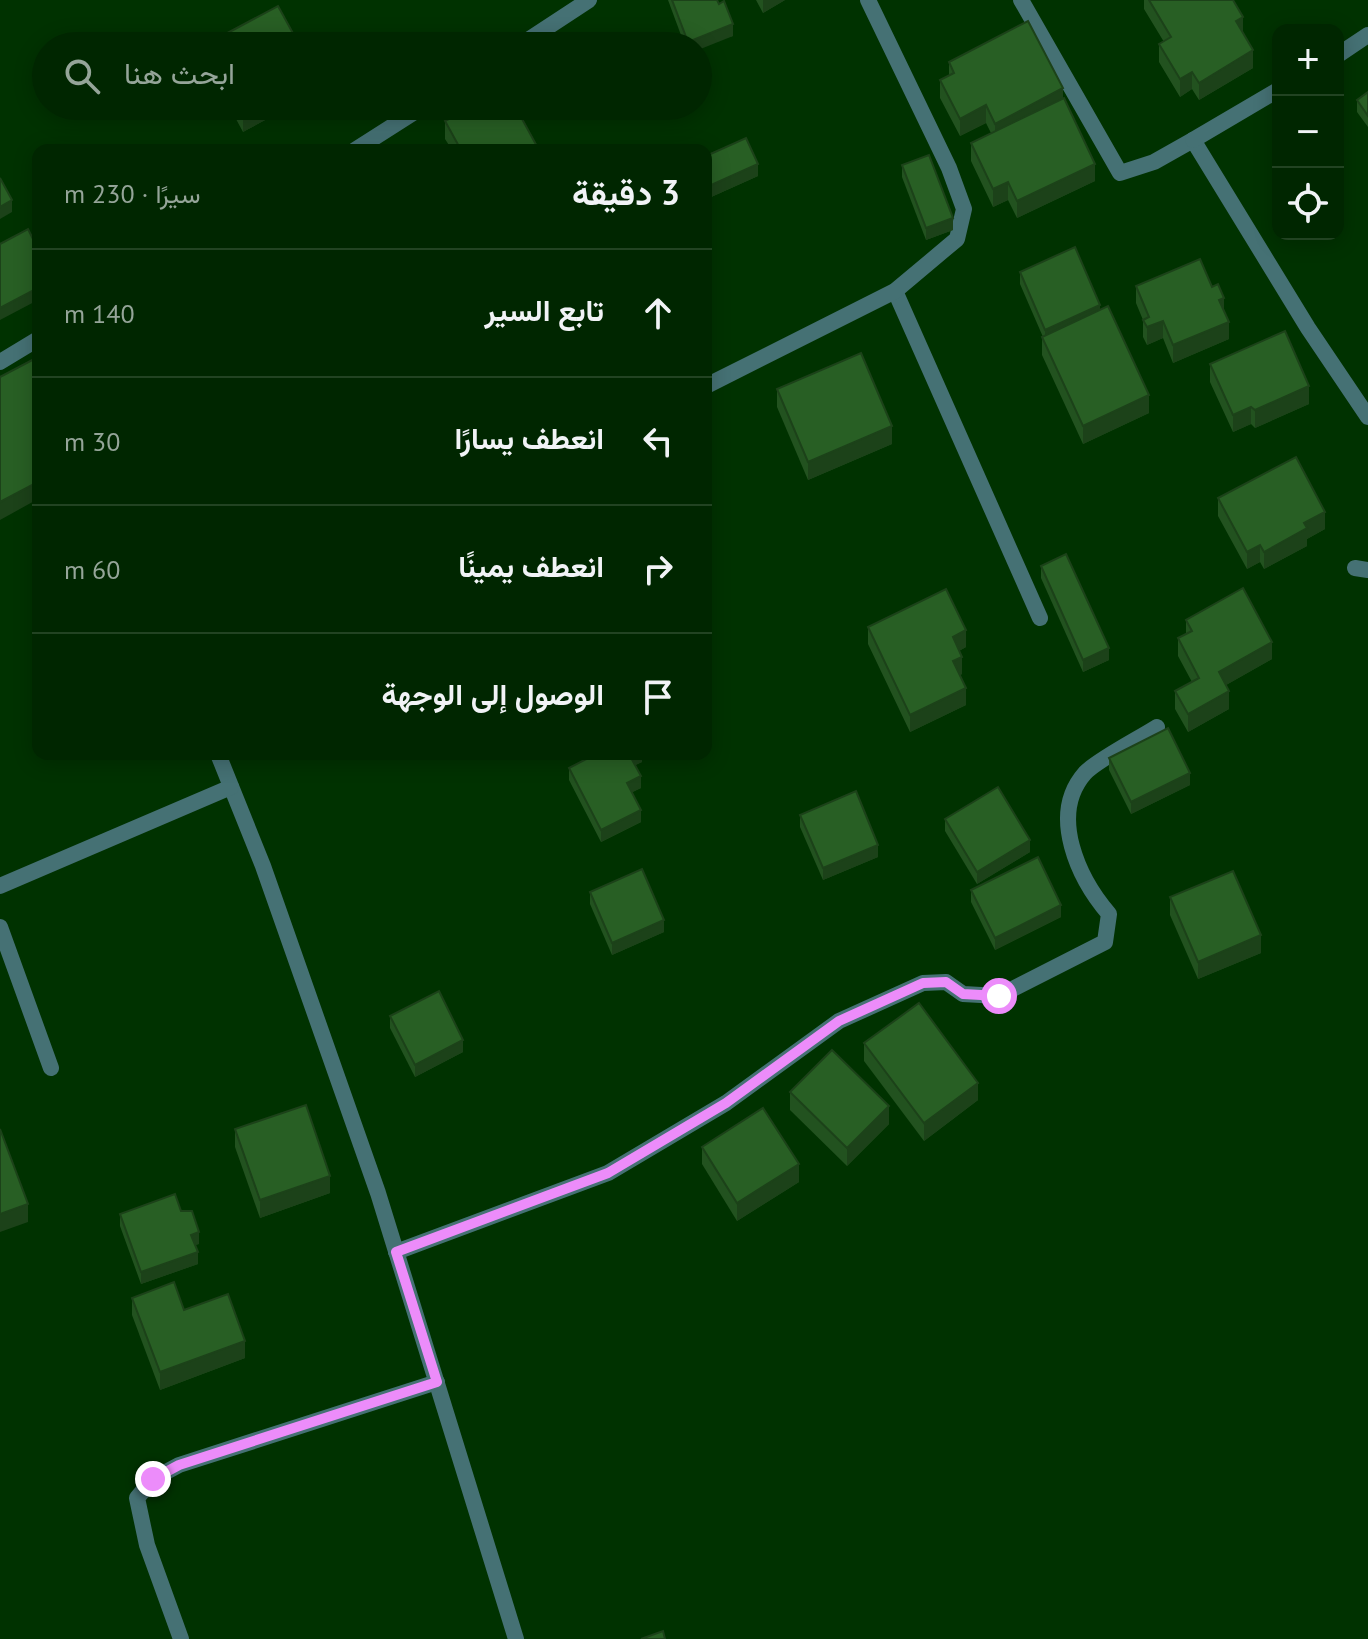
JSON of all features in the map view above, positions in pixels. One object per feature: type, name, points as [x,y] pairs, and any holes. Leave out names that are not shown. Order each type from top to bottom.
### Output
[{"type":"street","points":[[540,32],[589,0]]},
{"type":"street","points":[[712,383],[895,291],[957,239],[964,209],[949,168],[868,0]]},
{"type":"street","points":[[1021,0],[1120,173],[1154,162],[1272,94]]},
{"type":"street","points":[[1344,51],[1368,35]]},
{"type":"street","points":[[364,144],[402,120]]},
{"type":"street","points":[[1193,140],[1308,328],[1368,417]]},
{"type":"street","points":[[895,291],[1040,618]]},
{"type":"street","points":[[0,362],[32,343]]},
{"type":"street","points":[[396,1252],[608,1173],[726,1103],[839,1021],[923,983],[946,982],[963,994],[999,996],[1105,942],[1109,914],[1084,882],[1070,841],[1071,802],[1085,773],[1157,727]]},
{"type":"street","points":[[220,760],[263,866],[396,1252],[516,1639]]},
{"type":"street","points":[[0,886],[231,787]]},
{"type":"street","points":[[0,927],[51,1068]]},
{"type":"street","points":[[181,1639],[147,1545],[137,1498],[153,1479],[179,1465],[437,1382]]},
{"type":"building","points":[[672,0],[717,0],[719,4],[724,1],[733,24],[712,32],[684,32]]},
{"type":"building","points":[[1149,0],[1233,0],[1243,17],[1236,21],[1253,50],[1199,83],[1192,72],[1180,79],[1159,44],[1171,37]]},
{"type":"building","points":[[278,6],[292,32],[229,32]]},
{"type":"building","points":[[1028,21],[1063,88],[995,124],[986,105],[960,119],[940,80],[954,73],[949,62]]},
{"type":"building","points":[[1368,92],[1368,116],[1357,100]]},
{"type":"building","points":[[1064,98],[1095,164],[1017,201],[1008,182],[993,189],[971,143]]},
{"type":"building","points":[[523,120],[536,144],[458,144],[445,121]]},
{"type":"building","points":[[746,138],[758,164],[712,185],[712,153]]},
{"type":"building","points":[[929,155],[953,218],[926,228],[902,165]]},
{"type":"building","points":[[0,178],[12,200],[0,207]]},
{"type":"building","points":[[28,229],[32,237],[32,291],[0,308],[0,244]]},
{"type":"building","points":[[1075,247],[1100,305],[1045,330],[1020,272]]},
{"type":"building","points":[[1200,259],[1212,287],[1218,284],[1224,298],[1219,300],[1229,322],[1173,345],[1163,321],[1147,327],[1143,320],[1149,317],[1136,286]]},
{"type":"building","points":[[1108,306],[1149,395],[1083,426],[1042,337]]},
{"type":"building","points":[[1285,331],[1309,386],[1255,410],[1251,407],[1233,415],[1210,364]]},
{"type":"building","points":[[861,353],[892,426],[808,462],[777,389]]},
{"type":"building","points":[[32,360],[32,485],[0,502],[0,377]]},
{"type":"building","points":[[1296,457],[1325,512],[1304,523],[1307,528],[1264,552],[1260,545],[1247,552],[1218,498]]},
{"type":"building","points":[[1066,554],[1109,648],[1083,660],[1041,566]]},
{"type":"building","points":[[1243,588],[1272,642],[1219,672],[1229,691],[1188,714],[1175,691],[1199,678],[1178,638],[1192,631],[1186,620]]},
{"type":"building","points":[[946,589],[966,630],[953,637],[962,657],[953,661],[966,688],[910,715],[868,627]]},
{"type":"building","points":[[1168,728],[1190,773],[1131,802],[1109,758]]},
{"type":"building","points":[[584,760],[632,760],[641,776],[627,783],[641,810],[601,830],[569,768]]},
{"type":"building","points":[[998,787],[1030,840],[977,872],[945,819]]},
{"type":"building","points":[[856,791],[878,845],[823,868],[800,815]]},
{"type":"building","points":[[1038,857],[1061,905],[995,938],[971,890]]},
{"type":"building","points":[[642,869],[664,920],[612,943],[590,892]]},
{"type":"building","points":[[1233,871],[1261,935],[1198,962],[1170,897]]},
{"type":"building","points":[[439,991],[463,1040],[415,1065],[390,1016]]},
{"type":"building","points":[[919,1003],[978,1083],[924,1123],[864,1043]]},
{"type":"building","points":[[832,1050],[889,1106],[847,1148],[790,1092]]},
{"type":"building","points":[[306,1105],[330,1176],[260,1200],[235,1129]]},
{"type":"building","points":[[763,1108],[799,1164],[737,1203],[702,1147]]},
{"type":"building","points":[[0,1129],[28,1204],[0,1214]]},
{"type":"building","points":[[175,1194],[181,1211],[192,1211],[199,1232],[191,1235],[198,1252],[141,1272],[120,1214]]},
{"type":"building","points":[[174,1282],[184,1310],[228,1294],[245,1341],[160,1372],[132,1298]]},
{"type":"building","points":[[663,1631],[665,1639],[641,1639]]},
{"type":"route","points":[[153,1479],[179,1465],[437,1382],[396,1252],[608,1173],[726,1103],[839,1021],[923,983],[946,982],[963,994],[999,996]]}]
